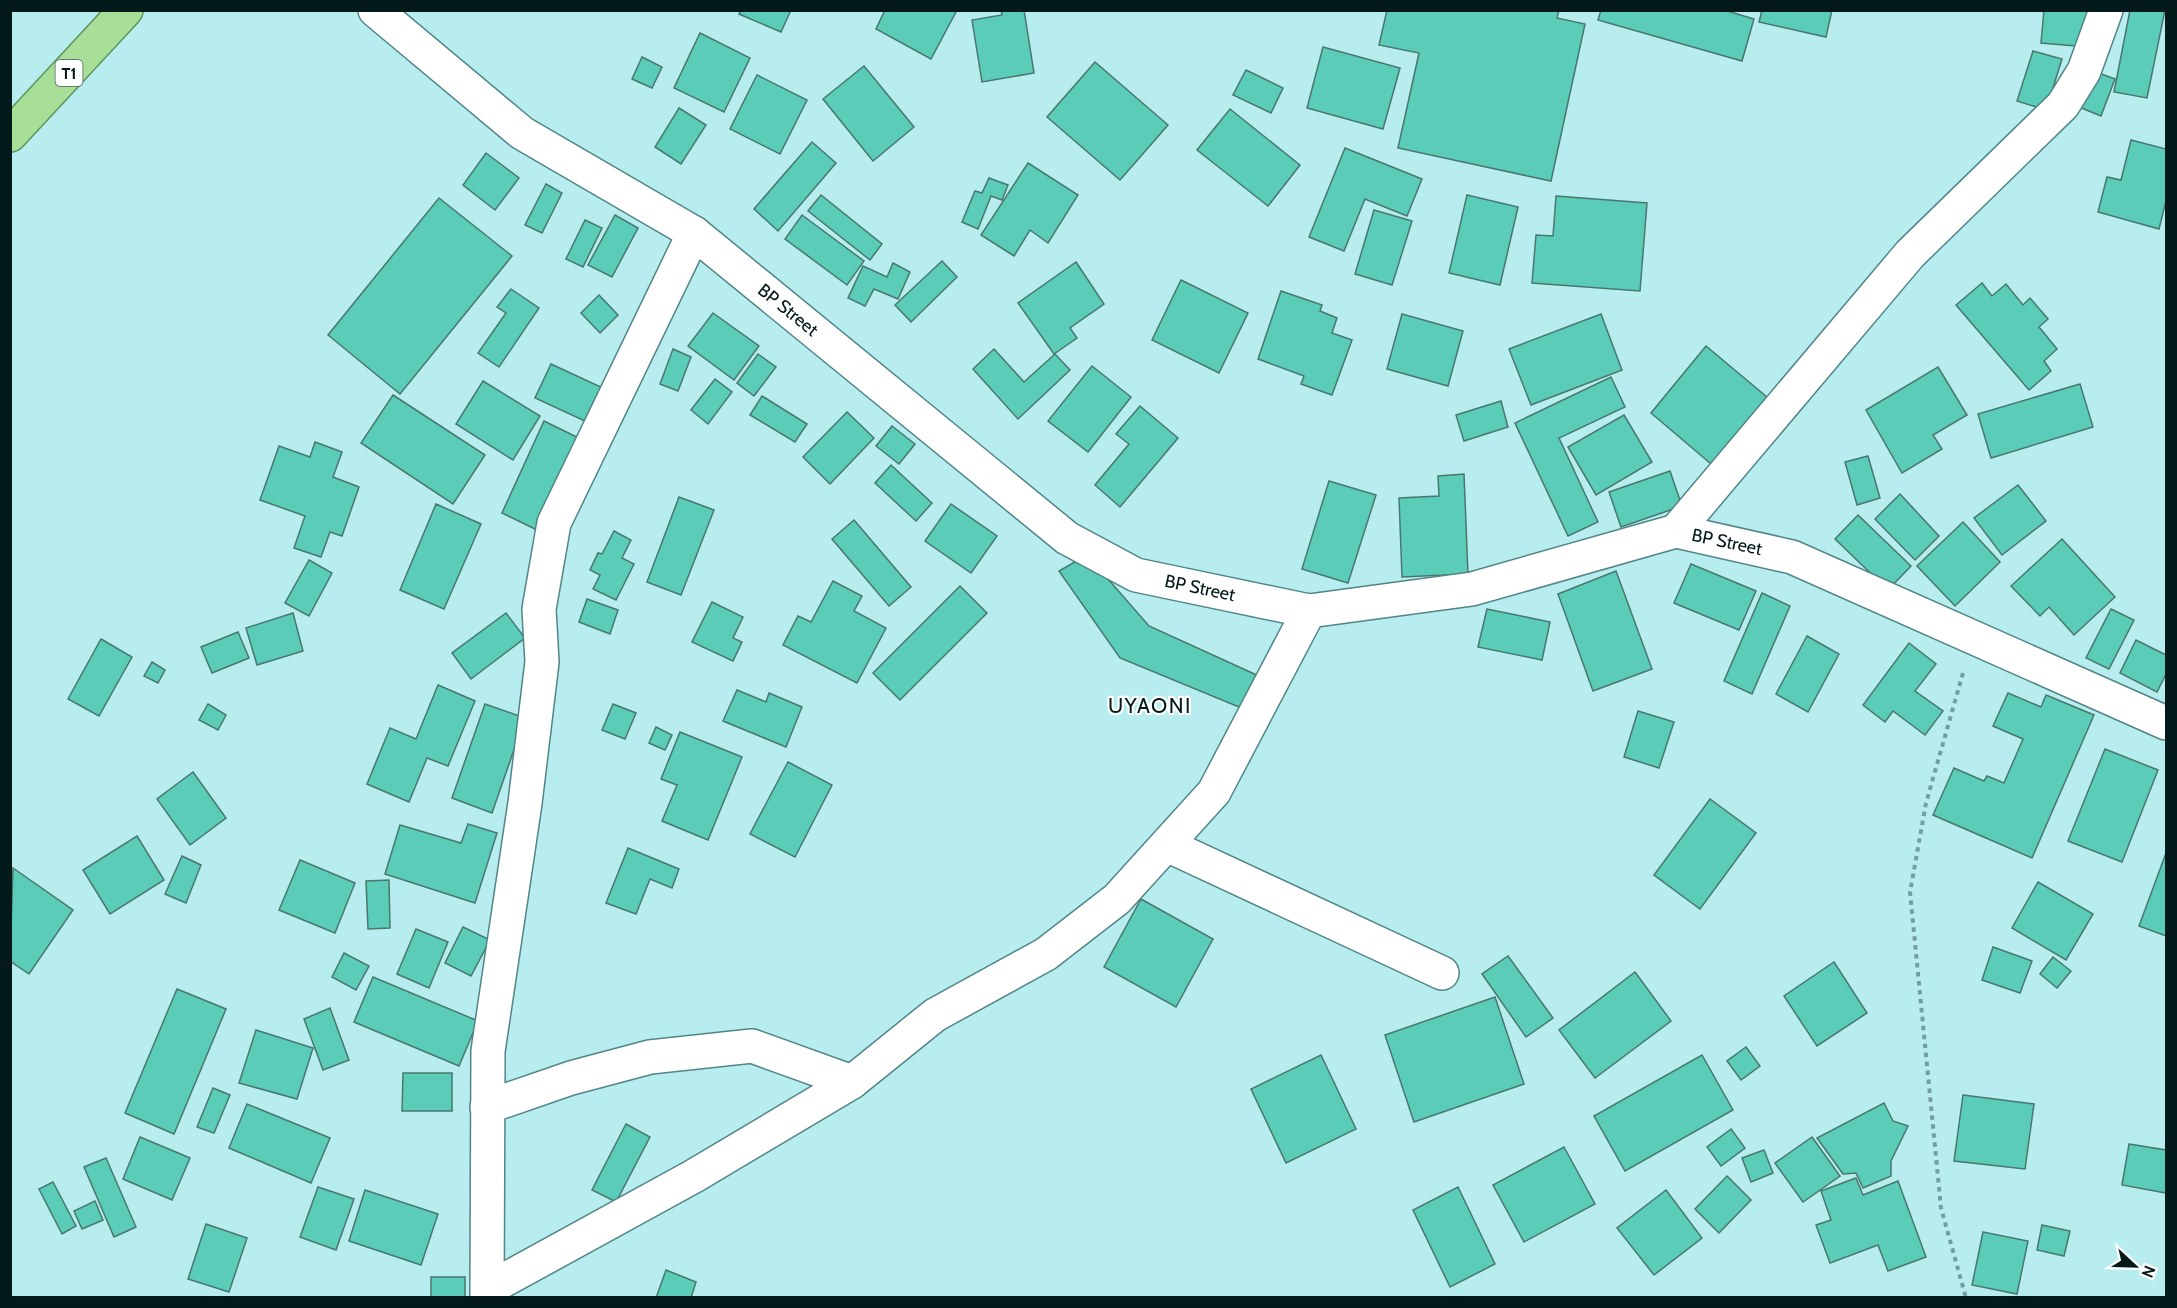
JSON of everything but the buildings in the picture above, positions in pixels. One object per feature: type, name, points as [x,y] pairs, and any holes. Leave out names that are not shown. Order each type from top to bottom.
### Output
[{"type":"highway","name":"T1","points":[[10,135],[126,10]]},
{"type":"street","name":"BP Street","points":[[375,10],[522,133],[694,233],[1067,538],[1136,575],[1310,611],[1472,589],[1676,531],[1792,557],[2166,723]]},
{"type":"street","points":[[1676,531],[1910,254],[2063,105],[2084,71],[2106,10]]},
{"type":"street","points":[[694,233],[554,523],[539,609],[542,662],[525,803],[488,1051],[488,1293],[694,1176],[852,1082],[935,1015],[1055,947],[1117,899],[1214,792],[1310,611]]},
{"type":"street","points":[[1167,845],[1442,973]]},
{"type":"street","points":[[487,1107],[572,1078],[650,1057],[752,1046],[852,1082]]},
{"type":"path","points":[[1966,1298],[1941,1208],[1910,892],[1926,803],[1973,638]]},
{"type":"district","name":"UYAONI","points":[[1150,706]]}]
